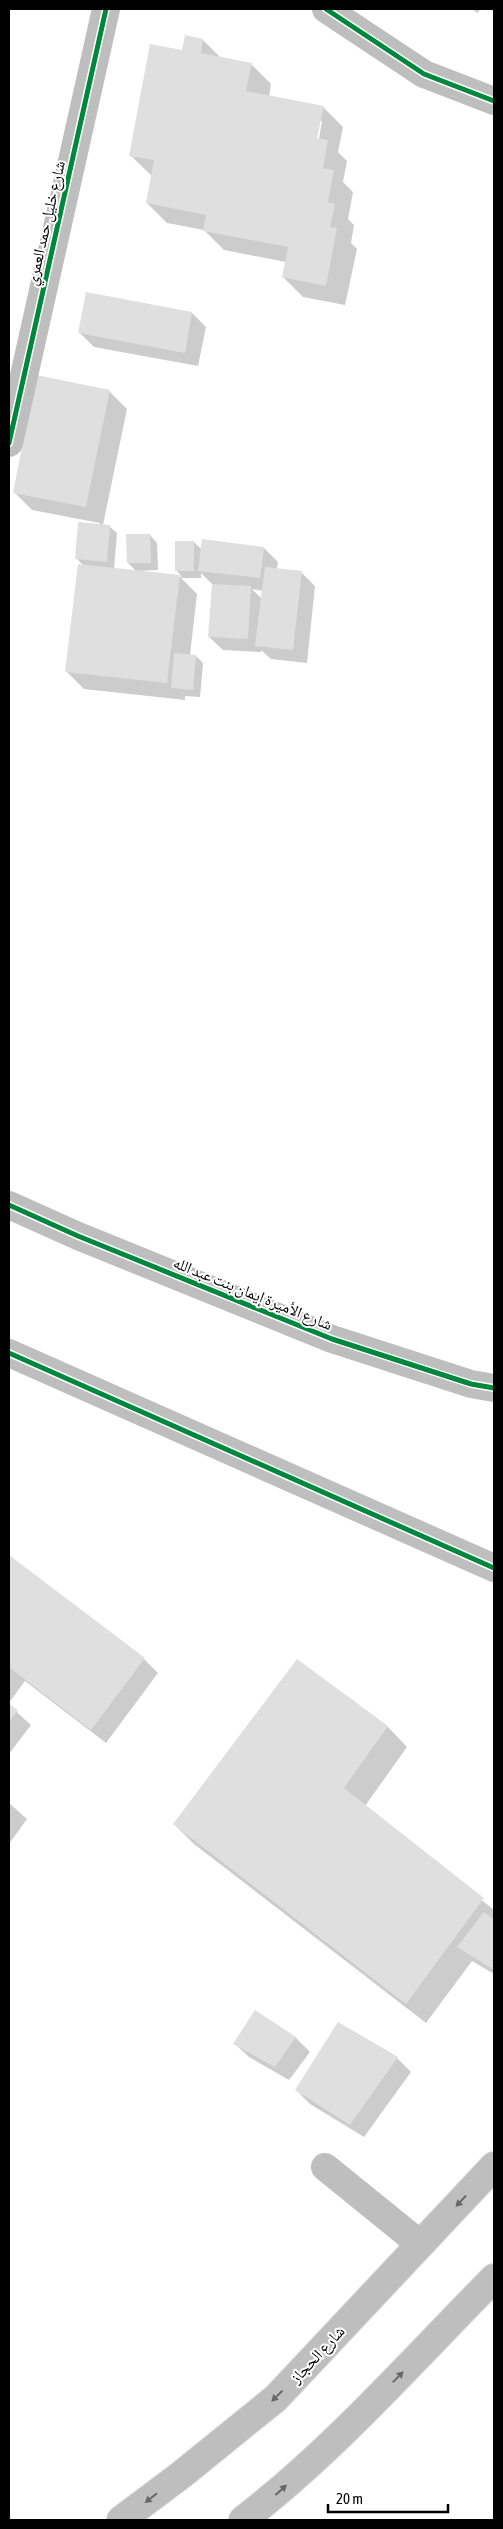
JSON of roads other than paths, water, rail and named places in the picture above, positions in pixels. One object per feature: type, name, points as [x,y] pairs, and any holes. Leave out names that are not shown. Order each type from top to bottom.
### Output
[{"type":"street","name":"شارع خليل حمد العمري","points":[[9,443],[106,9]]},
{"type":"street","points":[[326,9],[424,74],[494,101]]},
{"type":"street","name":"شارع الأميرة إيمان بنت عبد الله","points":[[9,1205],[78,1236],[332,1338],[471,1384],[494,1388]]},
{"type":"street","points":[[9,1353],[494,1568]]},
{"type":"street","name":"شارع الحجاز","points":[[121,2520],[182,2475],[276,2398],[494,2166]]},
{"type":"street","points":[[325,2167],[420,2244]]},
{"type":"street","points":[[243,2520],[270,2500],[349,2428],[494,2278]]}]
